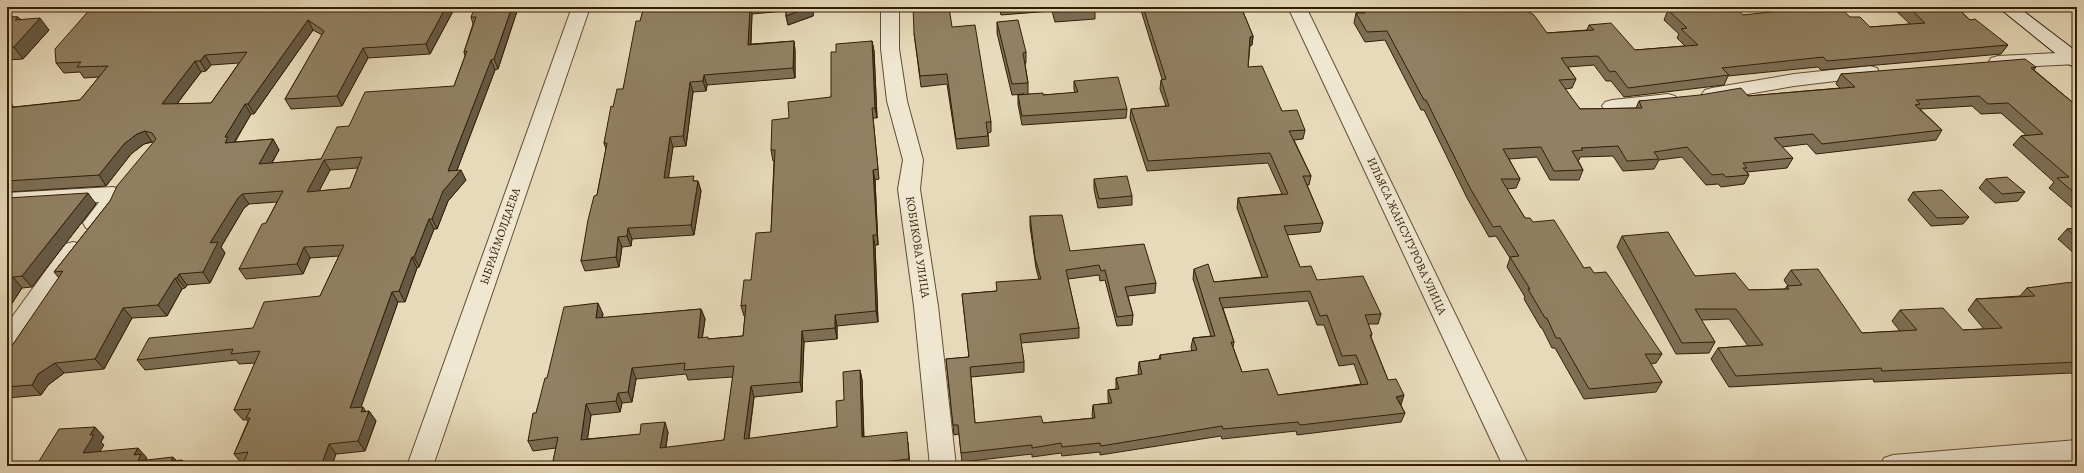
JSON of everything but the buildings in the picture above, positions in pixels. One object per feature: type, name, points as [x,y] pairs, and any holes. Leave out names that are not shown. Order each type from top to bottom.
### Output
[{"type":"street","name":"ЫБРАЙМОЛДАЕВА","points":[[420,466],[581,7]]},
{"type":"street","name":"КОБИКОВА УЛИЦА","points":[[890,7],[890,49],[897,101],[913,160],[909,189],[926,306],[942,466]]},
{"type":"street","name":"ИЛЬЯСА ЖАНСУГУРОВА УЛИЦА","points":[[1298,7],[1516,466]]},
{"type":"street","points":[[2007,7],[2076,59]]},
{"type":"street","points":[[1983,63],[2076,59]]},
{"type":"street","points":[[1612,106],[1691,98],[1794,80],[1886,71]]},
{"type":"street","points":[[7,343],[38,297],[109,205],[113,194],[126,177]]},
{"type":"street","points":[[7,200],[113,194]]},
{"type":"street","points":[[1893,466],[2077,451]]}]
